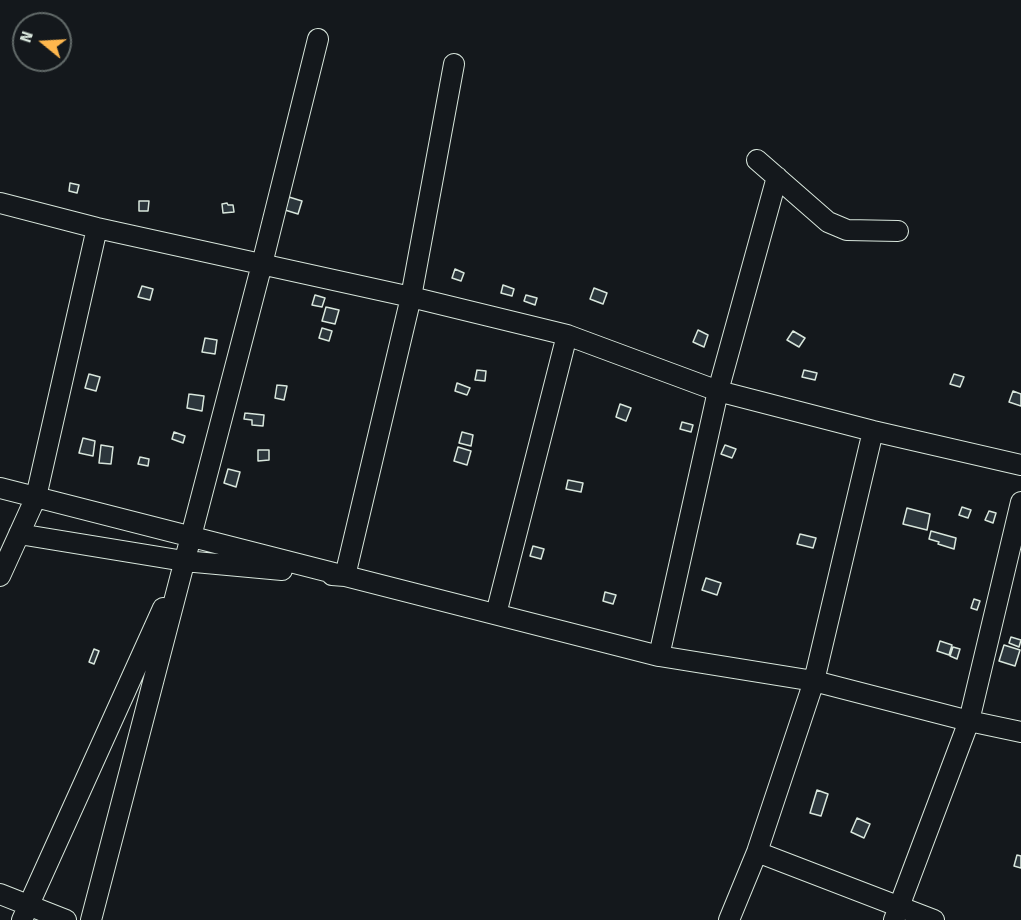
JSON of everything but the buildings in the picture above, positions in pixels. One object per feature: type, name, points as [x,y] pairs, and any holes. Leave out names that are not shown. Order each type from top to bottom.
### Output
[{"type":"street","points":[[91,920],[262,264],[318,39]]},
{"type":"street","points":[[345,576],[411,297],[454,64]]},
{"type":"street","points":[[757,160],[828,222],[847,230],[898,231]]},
{"type":"street","points":[[659,656],[718,391],[777,177]]},
{"type":"street","points":[[0,203],[97,228],[411,297],[567,335],[718,391],[873,431],[1021,465]]},
{"type":"street","points":[[0,576],[36,496],[97,228]]},
{"type":"street","points":[[496,614],[567,335]]},
{"type":"street","points":[[729,920],[757,852],[814,681],[873,431]]},
{"type":"street","points":[[0,488],[659,656],[814,681],[1021,732]]},
{"type":"street","points":[[896,914],[969,721],[1021,502]]},
{"type":"street","points":[[19,534],[184,561],[345,576]]},
{"type":"street","points":[[25,913],[184,561]]},
{"type":"street","points":[[757,852],[896,914],[934,920]]},
{"type":"street","points":[[0,894],[25,913],[66,920]]}]
